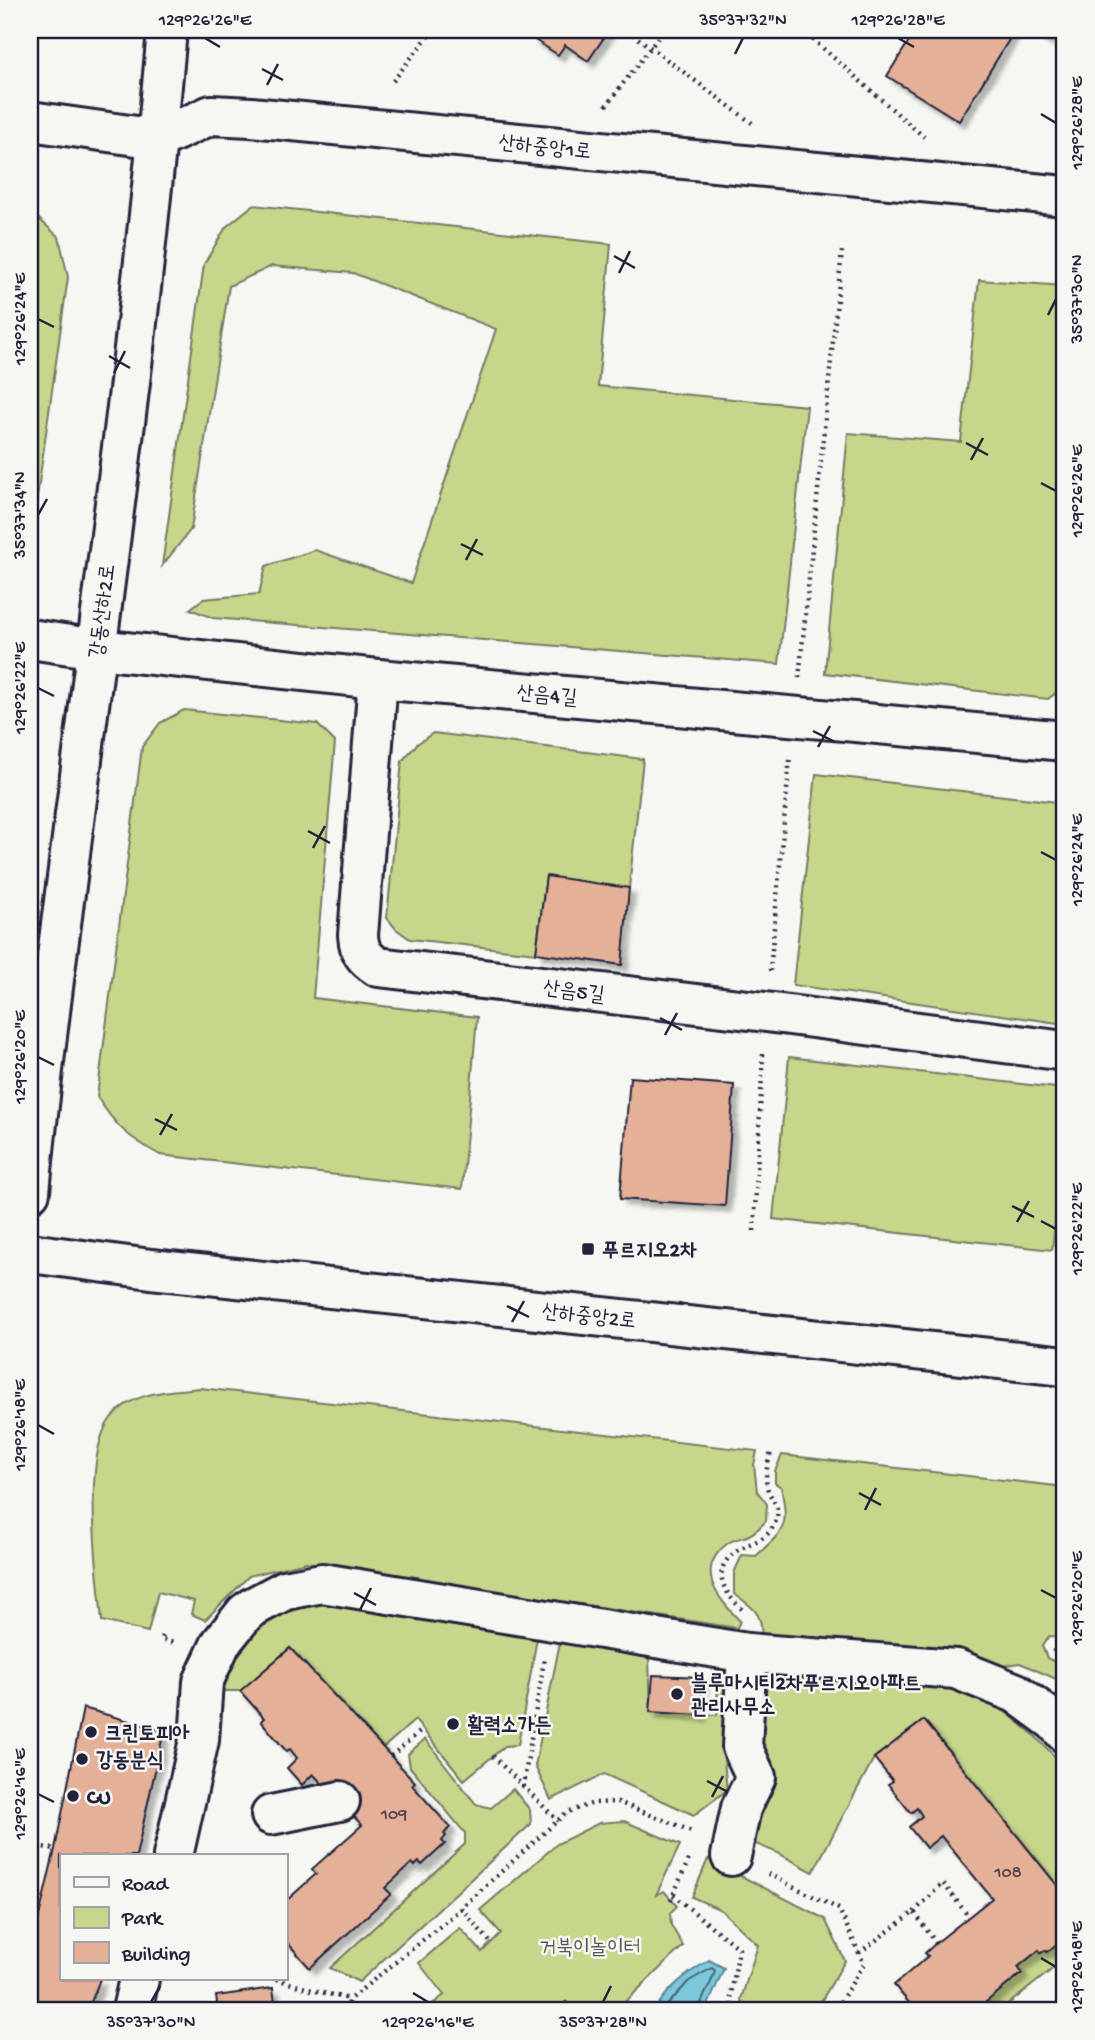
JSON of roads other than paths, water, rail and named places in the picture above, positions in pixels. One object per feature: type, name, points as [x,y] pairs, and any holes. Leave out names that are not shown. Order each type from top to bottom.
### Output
[{"type":"street","name":"강동산하2로","points":[[30,1192],[37,1112],[97,649],[158,139],[167,30]]},
{"type":"street","name":"산하중앙1로","points":[[158,139],[211,115],[251,117],[1065,196]]},
{"type":"street","points":[[30,121],[158,139]]},
{"type":"street","name":"산음4길","points":[[30,639],[97,649],[378,679],[1065,741]]},
{"type":"street","name":"산음5길","points":[[378,679],[358,935],[359,949],[365,959],[378,967],[766,1012],[1065,1051]]},
{"type":"street","name":"산하중앙2로","points":[[30,1253],[164,1270],[1065,1366]]},
{"type":"street","points":[[1011,1360],[1065,1349]]},
{"type":"street","points":[[1011,1360],[1065,1383]]},
{"type":"street","points":[[173,1854],[199,1740],[203,1682],[221,1643],[253,1607],[285,1590],[323,1583],[747,1653],[956,1669],[1016,1693],[1054,1721],[1065,1733]]},
{"type":"street","points":[[731,1856],[741,1808],[756,1777],[742,1747],[747,1653]]},
{"type":"street","points":[[271,1815],[340,1801]]},
{"type":"street","points":[[132,2010],[139,1980]]},
{"type":"water","points":[[709,1960],[724,1968],[706,2010],[655,2010],[679,1981]]},
{"type":"place","name":"푸르지오2차","points":[[588,1249]]},
{"type":"place","name":"블루마시티2차푸르지오아파트 관리사무소","points":[[677,1694]]},
{"type":"place","name":"활력소가든","points":[[453,1724]]},
{"type":"place","name":"크린토피아","points":[[91,1732]]},
{"type":"place","name":"강동분식","points":[[82,1759]]},
{"type":"place","name":"CU","points":[[73,1796]]},
{"type":"park label","name":"거북이놀이터","points":[[590,1946]]}]
